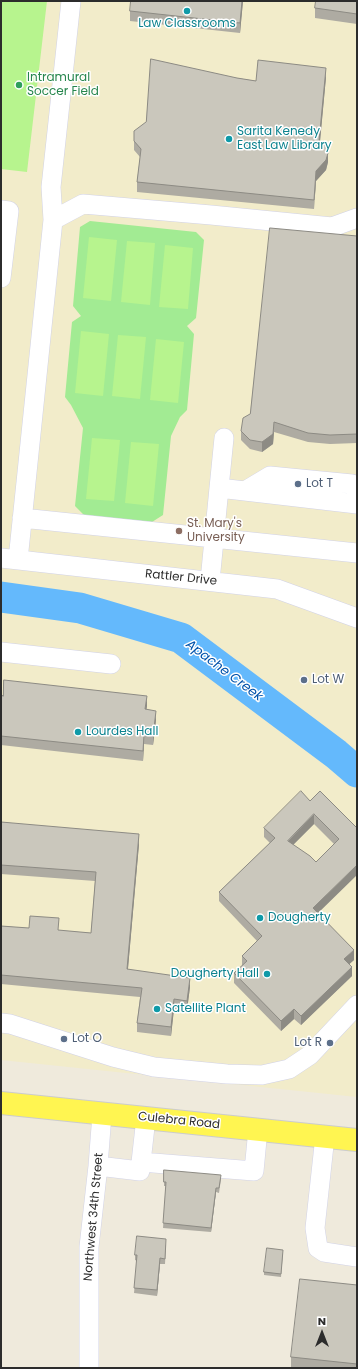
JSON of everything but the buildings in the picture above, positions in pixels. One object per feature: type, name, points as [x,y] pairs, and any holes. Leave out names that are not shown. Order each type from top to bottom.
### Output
[{"type":"main road","name":"Culebra Road","points":[[1,1103],[357,1140]]},
{"type":"street","points":[[10,559],[22,518],[53,220],[51,187],[71,1]]},
{"type":"street","points":[[53,220],[83,204],[211,214],[332,226],[357,218]]},
{"type":"street","points":[[1,210],[9,211],[1,278]]},
{"type":"street","points":[[210,581],[224,438]]},
{"type":"street","points":[[245,491],[270,476],[352,484],[357,490]]},
{"type":"street","points":[[219,488],[357,504]]},
{"type":"street","points":[[22,518],[357,553]]},
{"type":"street","name":"Rattler Drive","points":[[10,559],[277,589],[357,618]]},
{"type":"street","points":[[1,652],[111,664]]},
{"type":"street","points":[[1,1022],[113,1057],[154,1067],[227,1074],[262,1075],[289,1069],[310,1055],[357,1005]]},
{"type":"street","name":"Northwest 34th Street","points":[[90,1368],[89,1247],[102,1114]]},
{"type":"street","points":[[98,1166],[140,1171],[146,1118]]},
{"type":"street","points":[[141,1162],[254,1171],[258,1130]]},
{"type":"street","points":[[325,1136],[315,1228],[318,1248],[324,1252],[357,1257]]},
{"type":"shaded area","name":"St. Mary's University","points":[[1,1],[357,1],[357,1097],[1,1060]]},
{"type":"green space","name":"Intramural Soccer Field","points":[[1,1],[47,1],[27,172],[1,169]]},
{"type":"green space","points":[[90,221],[196,232],[204,240],[196,318],[187,326],[194,334],[187,410],[180,417],[171,436],[163,515],[152,522],[84,515],[75,506],[83,428],[65,397],[72,322],[81,316],[73,306],[80,227]]},
{"type":"green space","points":[[89,237],[117,240],[111,301],[83,298]]},
{"type":"green space","points":[[127,241],[155,243],[150,305],[121,302]]},
{"type":"green space","points":[[165,245],[193,248],[188,309],[159,307]]},
{"type":"green space","points":[[81,331],[109,334],[103,396],[75,393]]},
{"type":"green space","points":[[118,335],[146,337],[140,399],[112,396]]},
{"type":"green space","points":[[156,339],[184,342],[178,403],[150,400]]},
{"type":"green space","points":[[92,438],[120,440],[114,501],[86,499]]},
{"type":"green space","points":[[131,442],[159,444],[153,506],[125,503]]},
{"type":"waterway","name":"Apache Creek","points":[[1,597],[80,608],[181,638],[336,754],[357,772]]},
{"type":"place","name":"Law Classrooms","points":[[187,11]]},
{"type":"place","name":"Intramural Soccer Field","points":[[19,85]]},
{"type":"place","name":"Sarita Kenedy East Law Library","points":[[229,139]]},
{"type":"place","name":"Lot T","points":[[298,484]]},
{"type":"place","name":"St. Mary's University","points":[[179,531]]},
{"type":"place","name":"Lot W","points":[[304,680]]},
{"type":"place","name":"Lourdes Hall","points":[[78,732]]},
{"type":"place","name":"Dougherty","points":[[260,918]]},
{"type":"place","name":"Dougherty Hall","points":[[267,974]]},
{"type":"place","name":"Satellite Plant","points":[[157,1009]]},
{"type":"place","name":"Lot O","points":[[64,1039]]},
{"type":"place","name":"Lot R","points":[[330,1043]]}]
